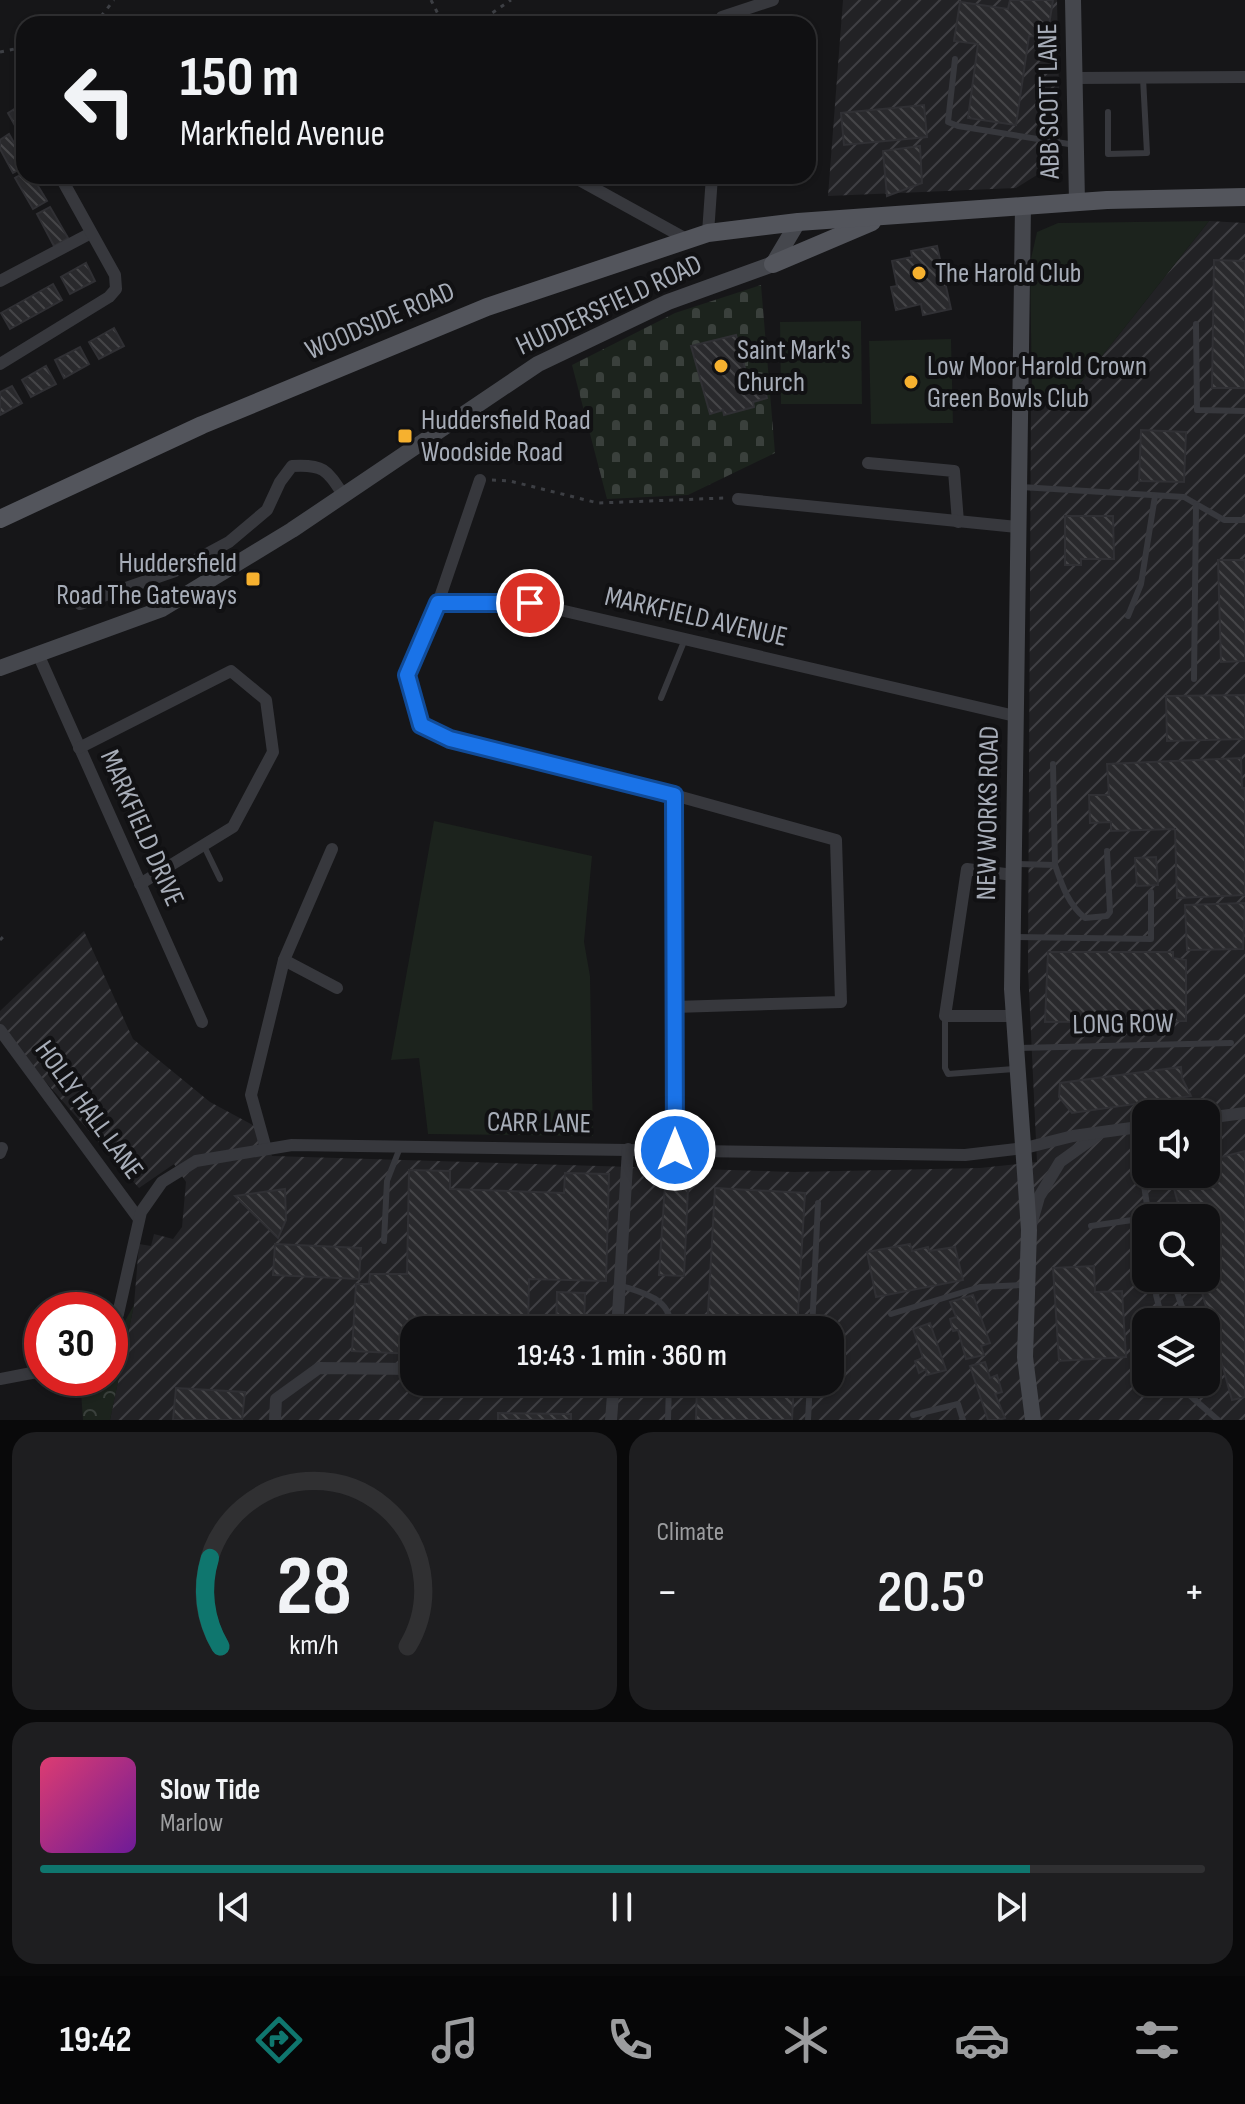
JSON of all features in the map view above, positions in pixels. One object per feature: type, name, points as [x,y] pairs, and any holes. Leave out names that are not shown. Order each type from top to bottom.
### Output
[{"type":"main road","points":[[798,222],[1077,202],[1245,197]]},
{"type":"main road","points":[[773,264],[890,215]]},
{"type":"main road","name":"WOODSIDE ROAD","points":[[0,519],[202,425],[487,307],[708,233],[798,222]]},
{"type":"street","points":[[725,16],[773,0]]},
{"type":"street","name":"ABB SCOTT LANE","points":[[1073,0],[1077,202]]},
{"type":"street","points":[[1075,78],[1245,77]]},
{"type":"street","points":[[0,364],[114,293],[115,275],[64,184]]},
{"type":"street","points":[[586,184],[688,240]]},
{"type":"street","points":[[708,233],[711,184]]},
{"type":"street","name":"NEW WORKS ROAD","points":[[1023,206],[1012,937],[1013,1016],[1029,1230],[1025,1357],[1033,1420]]},
{"type":"street","points":[[773,264],[798,222]]},
{"type":"street","points":[[0,281],[91,233]]},
{"type":"street","name":"HUDDERSFIELD ROAD","points":[[0,668],[162,609],[292,530],[538,364],[668,302],[773,264]]},
{"type":"street","points":[[868,463],[954,471],[958,522]]},
{"type":"street","points":[[80,604],[175,571],[229,542],[267,510],[280,482],[292,466],[314,465],[329,473],[344,496]]},
{"type":"street","points":[[480,480],[438,603],[407,675],[421,725],[450,739],[674,795],[836,840],[841,1002],[674,1007]]},
{"type":"street","points":[[738,499],[1017,527]]},
{"type":"street","name":"MARKFIELD AVENUE","points":[[438,603],[530,603],[1015,716]]},
{"type":"street","name":"MARKFIELD DRIVE","points":[[38,654],[202,1022]]},
{"type":"street","points":[[79,748],[231,671],[266,700],[273,752],[233,827],[140,884]]},
{"type":"street","points":[[674,795],[675,1150]]},
{"type":"street","points":[[266,1149],[251,1095],[284,960],[332,849]]},
{"type":"street","points":[[1013,870],[967,869],[945,1016],[1013,1016]]},
{"type":"street","points":[[284,960],[337,988]]},
{"type":"street","name":"HOLLY HALL LANE","points":[[0,1030],[139,1219]]},
{"type":"street","points":[[1220,1116],[1245,1113]]},
{"type":"street","name":"CARR LANE","points":[[139,1219],[162,1182],[196,1161],[292,1145],[965,1155],[1025,1148],[1073,1136],[1132,1128]]},
{"type":"street","points":[[1029,1230],[1039,1197],[1060,1162],[1101,1132]]},
{"type":"street","points":[[618,1316],[628,1149]]},
{"type":"street","points":[[123,1292],[139,1219]]},
{"type":"street","points":[[275,1420],[276,1399],[319,1368],[400,1369]]},
{"type":"street","points":[[0,1379],[24,1374]]},
{"type":"street","points":[[611,1420],[613,1396]]},
{"type":"lane","points":[[955,59],[948,122],[1076,145]]},
{"type":"lane","points":[[1108,112],[1108,154],[1147,153],[1143,78]]},
{"type":"lane","points":[[1196,324],[1197,410],[1245,411]]},
{"type":"lane","points":[[1018,486],[1184,497],[1224,520],[1245,520]]},
{"type":"lane","points":[[1128,616],[1141,584],[1155,496]]},
{"type":"lane","points":[[1194,679],[1196,505]]},
{"type":"lane","points":[[661,698],[685,639]]},
{"type":"lane","points":[[1053,764],[1055,865],[1075,910],[1085,918],[1097,919],[1110,912],[1107,851]]},
{"type":"lane","points":[[203,844],[220,879]]},
{"type":"lane","points":[[1013,870],[1055,865]]},
{"type":"lane","points":[[1012,937],[1151,939],[1151,892]]},
{"type":"lane","points":[[945,1016],[945,1068],[948,1074],[1018,1069]]},
{"type":"lane","name":"LONG ROW","points":[[1016,1048],[1231,1043]]},
{"type":"lane","points":[[384,1241],[387,1181],[401,1145]]},
{"type":"lane","points":[[813,1316],[818,1203]]},
{"type":"lane","points":[[1091,1226],[1132,1220]]},
{"type":"lane","points":[[619,1285],[659,1299],[668,1308],[669,1316]]},
{"type":"lane","points":[[891,1314],[980,1287],[1027,1285]]},
{"type":"lane","points":[[668,1420],[669,1396]]},
{"type":"lane","points":[[808,1420],[809,1396]]},
{"type":"lane","points":[[1194,1397],[1218,1420]]},
{"type":"lane","points":[[913,1415],[958,1404],[963,1420]]},
{"type":"path","points":[[101,16],[114,0]]},
{"type":"path","points":[[488,16],[511,0]]},
{"type":"path","points":[[480,480],[510,481],[598,503],[738,499]]},
{"type":"path","points":[[0,940],[5,935]]},
{"type":"shaded area","points":[[843,0],[1057,0],[1060,138],[1050,167],[1016,188],[828,196]]},
{"type":"shaded area","points":[[1209,221],[1245,223],[1245,1420],[110,1420],[115,1396],[128,1396],[128,1334],[134,1305],[139,1244],[151,1246],[154,1234],[173,1239],[182,1227],[186,1182],[174,1164],[139,1188],[0,1030],[0,1011],[84,931],[133,1039],[210,1102],[262,1130],[272,1156],[794,1172],[980,1168],[1037,1162],[1028,969],[1031,400],[1060,409]]},
{"type":"green space","points":[[1209,221],[1060,409],[1032,400],[1030,263],[1037,232],[1058,223]]},
{"type":"green space","points":[[761,285],[775,453],[688,495],[607,499],[572,365],[675,313]]},
{"type":"green space","name":"Low Moor Harold Crown Green Bowls Club","points":[[861,321],[862,404],[781,404],[780,322]]},
{"type":"green space","name":"Low Moor Harold Crown Green Bowls Club","points":[[951,339],[953,423],[871,424],[869,341]]},
{"type":"green space","points":[[434,821],[592,856],[584,942],[590,976],[593,1136],[428,1134],[419,1058],[391,1060]]},
{"type":"green space","points":[[134,1305],[128,1334],[128,1316]]},
{"type":"green space","points":[[81,1396],[115,1396],[110,1420],[83,1420]]},
{"type":"building","points":[[1010,0],[1053,0],[1047,38],[1029,36],[1016,125],[968,118],[978,44],[954,41],[960,2],[1008,9]]},
{"type":"building","points":[[924,105],[927,137],[844,145],[841,113]]},
{"type":"building","points":[[16,108],[16,127],[8,113]]},
{"type":"building","points":[[9,134],[16,146],[16,171],[13,173],[0,149],[0,140]]},
{"type":"building","points":[[920,146],[922,183],[887,196],[883,151]]},
{"type":"building","points":[[18,184],[37,184],[47,201],[33,209]]},
{"type":"building","points":[[50,207],[68,238],[54,246],[37,214]]},
{"type":"building","name":"The Harold Club","points":[[937,246],[951,309],[923,315],[921,304],[896,310],[891,287],[897,286],[892,261],[912,257],[911,251]]},
{"type":"building","points":[[1214,260],[1245,261],[1245,388],[1212,388]]},
{"type":"building","points":[[86,263],[95,281],[70,294],[61,277]]},
{"type":"building","points":[[53,284],[62,300],[10,329],[1,313]]},
{"type":"building","points":[[114,328],[124,346],[99,359],[89,342]]},
{"type":"building","name":"Saint Mark's Church","points":[[736,335],[751,390],[764,387],[767,398],[753,402],[754,407],[724,415],[723,410],[710,414],[691,346]]},
{"type":"building","points":[[80,347],[89,364],[64,378],[55,360]]},
{"type":"building","points":[[46,366],[56,384],[31,397],[22,380]]},
{"type":"building","points":[[12,386],[22,403],[0,415],[0,392]]},
{"type":"building","points":[[1141,430],[1186,432],[1184,482],[1139,481]]},
{"type":"building","points":[[1065,516],[1113,516],[1114,559],[1081,559],[1081,565],[1065,565]]},
{"type":"building","points":[[1218,560],[1245,560],[1245,661],[1221,662]]},
{"type":"building","points":[[1245,695],[1245,739],[1167,741],[1166,696]]},
{"type":"building","points":[[1241,758],[1242,788],[1245,788],[1245,895],[1177,898],[1175,829],[1111,831],[1111,822],[1090,823],[1089,795],[1109,795],[1107,764]]},
{"type":"building","points":[[1156,857],[1158,885],[1137,886],[1135,858]]},
{"type":"building","points":[[1245,903],[1243,949],[1187,950],[1185,905]]},
{"type":"building","points":[[1048,952],[1173,952],[1173,958],[1186,960],[1186,1021],[1045,1022]]},
{"type":"building","points":[[1181,1067],[1182,1078],[1191,1096],[1132,1100],[1132,1104],[1072,1113],[1059,1097],[1060,1083]]},
{"type":"building","points":[[1245,1151],[1245,1397],[1232,1400],[1220,1357],[1220,1308],[1206,1308],[1202,1292],[1220,1292],[1220,1204],[1178,1204],[1174,1188],[1220,1188],[1220,1157]]},
{"type":"building","points":[[409,1170],[450,1171],[450,1189],[564,1193],[565,1173],[609,1174],[606,1281],[529,1279],[528,1316],[400,1316],[400,1353],[352,1351],[356,1284],[369,1284],[370,1274],[407,1274]]},
{"type":"building","points":[[665,1185],[688,1188],[684,1276],[659,1275]]},
{"type":"building","points":[[715,1188],[805,1193],[798,1316],[708,1316]]},
{"type":"building","points":[[285,1189],[286,1220],[278,1238],[235,1196]]},
{"type":"building","points":[[275,1244],[361,1248],[359,1279],[273,1275]]},
{"type":"building","points":[[910,1244],[912,1251],[928,1247],[929,1251],[955,1247],[963,1280],[876,1297],[867,1252]]},
{"type":"building","points":[[1094,1266],[1095,1292],[1122,1291],[1126,1357],[1059,1361],[1053,1268]]},
{"type":"building","points":[[557,1292],[585,1293],[584,1316],[556,1316]]},
{"type":"building","points":[[973,1295],[990,1343],[981,1346],[984,1355],[966,1359],[958,1330],[953,1331],[950,1319],[956,1317],[950,1302]]},
{"type":"building","points":[[930,1323],[946,1370],[927,1375],[926,1369],[919,1373],[915,1361],[923,1358],[913,1329]]},
{"type":"building","points":[[985,1362],[990,1378],[997,1375],[1002,1392],[995,1394],[1005,1418],[988,1420],[970,1366]]},
{"type":"building","points":[[176,1388],[245,1392],[242,1420],[173,1420]]},
{"type":"building","points":[[697,1396],[793,1396],[792,1420],[696,1420]]},
{"type":"building","points":[[498,1413],[571,1414],[571,1420],[498,1420]]},
{"type":"place","name":"The Harold Club","points":[[919,273]]},
{"type":"place","name":"Saint Mark's Church","points":[[721,366]]},
{"type":"place","name":"Low Moor Harold Crown Green Bowls Club","points":[[911,382]]},
{"type":"place","name":"Huddersfield Road Woodside Road","points":[[405,436]]},
{"type":"place","name":"Huddersfield Road The Gateways","points":[[253,579]]},
{"type":"route","points":[[530,603],[438,603],[407,675],[421,725],[450,739],[674,795],[675,1150]]}]
